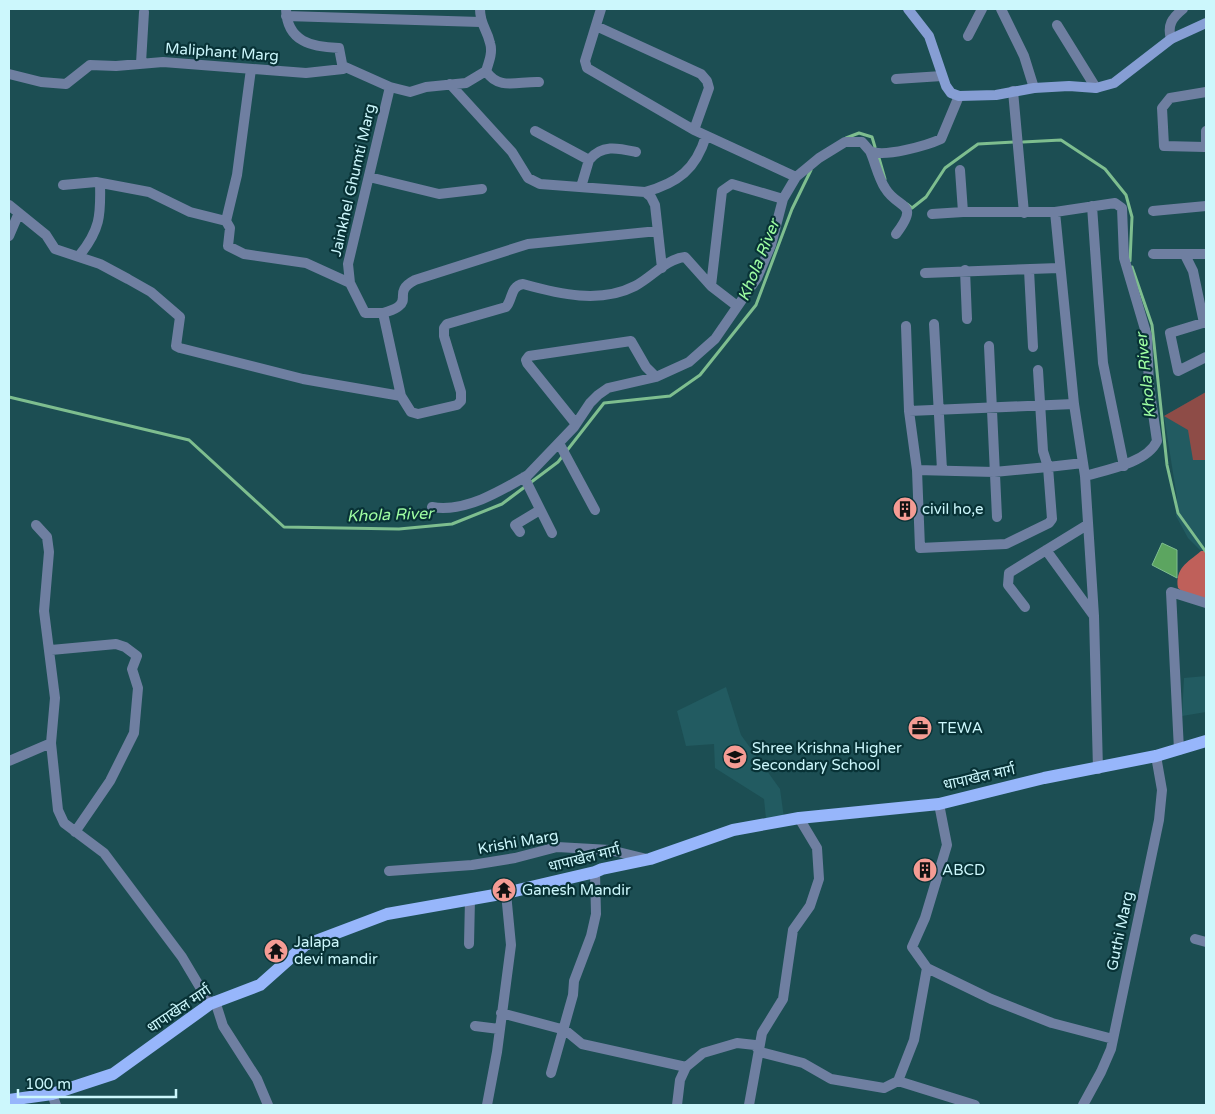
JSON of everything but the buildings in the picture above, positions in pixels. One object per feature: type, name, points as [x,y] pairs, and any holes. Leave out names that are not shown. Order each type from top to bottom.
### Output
[{"type":"main road","points":[[908,9],[929,36],[935,49],[942,76],[951,93],[959,96],[996,95],[1034,88],[1069,86],[1096,88],[1114,83],[1171,39],[1206,23]]},
{"type":"main road","name":"धापाखेल मार्ग","points":[[9,1100],[54,1100],[113,1074],[212,1003],[260,985],[305,945],[388,914],[506,893],[595,872],[602,868],[650,859],[733,830],[799,818],[938,804],[1044,778],[1098,769],[1156,756],[1206,741]]},
{"type":"street","points":[[480,9],[480,22],[491,44],[486,71],[491,79],[504,85],[539,82]]},
{"type":"street","points":[[601,9],[585,61],[587,68],[694,130],[796,178]]},
{"type":"street","points":[[968,36],[982,9]]},
{"type":"street","points":[[1001,9],[1024,56],[1034,88]]},
{"type":"street","points":[[1171,39],[1168,30],[1172,18],[1183,9]]},
{"type":"street","points":[[141,63],[144,12]]},
{"type":"street","points":[[286,12],[377,14],[480,22]]},
{"type":"street","name":"Maliphant Marg","points":[[9,74],[41,82],[66,84],[90,65],[163,62],[319,74],[343,69],[339,48],[317,48],[307,44],[294,33],[286,12]]},
{"type":"street","points":[[1057,25],[1096,88]]},
{"type":"street","points":[[596,26],[701,74],[709,88],[694,130]]},
{"type":"street","name":"Jainkhel Ghumti Marg","points":[[343,66],[390,87],[410,92],[426,87],[466,83],[486,71]]},
{"type":"street","points":[[251,69],[237,175],[226,221],[230,228],[228,246],[244,254],[306,263],[350,283]]},
{"type":"street","points":[[896,79],[942,76]]},
{"type":"street","points":[[450,84],[512,152],[528,178],[540,184],[645,192],[665,187],[677,180],[701,153],[706,136]]},
{"type":"street","name":"Jainkhel Ghumti Marg","points":[[383,314],[365,313],[350,283],[348,264],[390,87]]},
{"type":"street","points":[[1013,91],[1024,213]]},
{"type":"street","points":[[1206,92],[1170,98],[1162,108],[1164,146],[1205,147],[1206,131]]},
{"type":"street","points":[[870,151],[880,152],[927,146],[941,139],[959,96]]},
{"type":"street","points":[[535,131],[589,160]]},
{"type":"street","points":[[432,507],[455,508],[486,497],[524,477],[576,424],[590,403],[608,388],[656,377],[689,362],[715,339],[757,278],[772,245],[783,199],[796,178],[819,158],[845,142],[862,142],[870,151],[885,189],[901,202],[908,213],[907,219],[896,234]]},
{"type":"street","points":[[581,187],[589,160],[595,152],[614,147],[636,152]]},
{"type":"street","points":[[960,170],[964,212]]},
{"type":"street","points":[[369,177],[439,194],[482,189]]},
{"type":"street","points":[[64,185],[100,182],[149,192],[190,212],[226,221]]},
{"type":"street","points":[[79,256],[93,238],[99,222],[100,182]]},
{"type":"street","points":[[711,286],[722,191],[732,184],[783,199]]},
{"type":"street","points":[[645,192],[651,196],[655,205],[662,268]]},
{"type":"street","points":[[932,214],[1055,212],[1115,203],[1122,208],[1124,258],[1147,336],[1149,386],[1156,442],[1153,449],[1124,466],[1085,476]]},
{"type":"street","points":[[9,205],[18,215],[46,235],[52,247],[100,264],[151,292],[180,317],[175,342],[176,346],[180,348],[302,379],[401,396]]},
{"type":"street","points":[[1092,206],[1103,363],[1124,466]]},
{"type":"street","points":[[1153,211],[1206,206]]},
{"type":"street","points":[[1055,212],[1059,268],[1074,404],[1085,476],[1094,616],[1098,769]]},
{"type":"street","points":[[9,236],[18,215]]},
{"type":"street","points":[[658,231],[528,244],[415,280],[405,285],[402,289],[402,302],[399,306],[383,314],[401,396],[411,412],[418,414],[457,405],[461,401],[461,392],[444,336],[444,328],[447,324],[506,307],[513,289],[518,285],[524,284],[563,295],[609,295],[635,286],[675,258],[684,258],[711,286],[738,306]]},
{"type":"street","points":[[1153,254],[1206,254]]},
{"type":"street","points":[[1185,255],[1193,271],[1205,322],[1170,333],[1178,372],[1206,357]]},
{"type":"street","points":[[925,273],[965,270],[1059,268]]},
{"type":"street","points":[[965,270],[968,319]]},
{"type":"street","points":[[1029,270],[1033,347]]},
{"type":"street","points":[[934,324],[942,470]]},
{"type":"street","points":[[906,326],[909,411],[917,470],[920,548],[1006,544],[1049,522],[1053,515],[1048,467],[1044,451],[1038,370]]},
{"type":"street","points":[[576,424],[527,364],[526,360],[529,356],[631,341],[646,367],[656,377]]},
{"type":"street","points":[[989,346],[996,517]]},
{"type":"street","points":[[909,411],[991,406],[1074,404]]},
{"type":"street","points":[[559,443],[595,510]]},
{"type":"street","points":[[917,470],[994,472],[1083,463]]},
{"type":"street","points":[[524,477],[552,533]]},
{"type":"street","points":[[520,532],[516,525],[540,510]]},
{"type":"street","points":[[36,525],[47,537],[48,544],[44,611],[51,650],[56,698],[52,743],[58,810],[64,823],[104,853],[182,957],[258,1079],[268,1105]]},
{"type":"street","points":[[1025,607],[1008,585],[1009,573],[1087,525]]},
{"type":"street","points":[[1046,550],[1094,616]]},
{"type":"street","points":[[1179,750],[1170,592],[1206,603]]},
{"type":"street","points":[[51,650],[116,644],[125,647],[137,656],[132,668],[138,688],[134,733],[110,782],[75,832]]},
{"type":"street","points":[[9,761],[52,743]]},
{"type":"street","name":"Guthi Marg","points":[[1083,1105],[1101,1072],[1113,1039],[1159,820],[1162,790],[1156,756]]},
{"type":"street","points":[[938,804],[947,845],[925,918],[912,947],[927,968],[991,999],[1052,1022],[1113,1039]]},
{"type":"street","points":[[749,1105],[762,1033],[783,999],[793,930],[810,906],[819,879],[817,848],[799,818]]},
{"type":"street","name":"Krishi Marg","points":[[389,871],[490,862],[515,858],[557,847],[610,850],[650,859]]},
{"type":"street","points":[[551,1073],[559,1040],[565,1030],[575,988],[574,981],[591,936],[596,914],[595,872]]},
{"type":"street","points":[[487,1105],[498,1052],[499,1029],[511,945],[506,893]]},
{"type":"street","points":[[469,944],[470,899]]},
{"type":"street","points":[[1195,939],[1206,942]]},
{"type":"street","points":[[677,1105],[680,1080],[686,1067],[703,1053],[736,1043],[755,1045],[760,1052],[802,1063],[831,1079],[884,1088],[898,1081],[914,1040],[927,968]]},
{"type":"street","points":[[501,1013],[565,1030],[582,1044],[644,1056],[686,1067]]},
{"type":"street","points":[[475,1026],[499,1029]]},
{"type":"street","points":[[898,1081],[975,1105]]},
{"type":"shaded area","points":[[1206,392],[1206,551],[1200,550],[1188,538],[1176,516],[1177,498],[1164,416]]},
{"type":"shaded area","points":[[1206,392],[1206,460],[1193,460],[1188,430],[1164,416]]},
{"type":"shaded area","points":[[1162,543],[1177,550],[1177,578],[1152,565]]},
{"type":"shaded area","points":[[1201,551],[1206,551],[1206,600],[1190,598],[1178,588],[1178,575],[1183,566]]},
{"type":"shaded area","points":[[1206,676],[1206,712],[1182,716],[1184,678]]},
{"type":"shaded area","name":"Shree Krishna Higher Secondary School","points":[[726,687],[741,735],[780,789],[784,818],[766,819],[764,799],[715,768],[714,744],[686,746],[677,711]]},
{"type":"waterway","name":"Khola River","points":[[846,138],[859,133],[872,137],[875,147]]},
{"type":"waterway","name":"Khola River","points":[[1023,142],[1061,140],[1105,169],[1126,195],[1132,217],[1130,261]]},
{"type":"waterway","name":"Khola River","points":[[907,204],[912,208],[926,197],[945,168],[978,144],[1014,142]]},
{"type":"waterway","name":"Khola River","points":[[879,158],[885,179]]},
{"type":"waterway","name":"Khola River","points":[[9,397],[189,440],[284,527],[399,529],[452,524],[502,504],[558,462],[604,403],[670,396],[700,375],[756,305],[792,209],[811,170]]},
{"type":"waterway","name":"Khola River","points":[[1132,267],[1152,325],[1167,465],[1178,513],[1206,552]]},
{"type":"place","name":"civil ho,e","points":[[905,509]]},
{"type":"place","name":"TEWA","points":[[920,728]]},
{"type":"place","name":"Shree Krishna Higher Secondary School","points":[[735,757]]},
{"type":"place","name":"ABCD","points":[[925,870]]},
{"type":"place","name":"Ganesh Mandir","points":[[504,890]]},
{"type":"place","name":"Jalapa devi mandir","points":[[276,951]]}]
